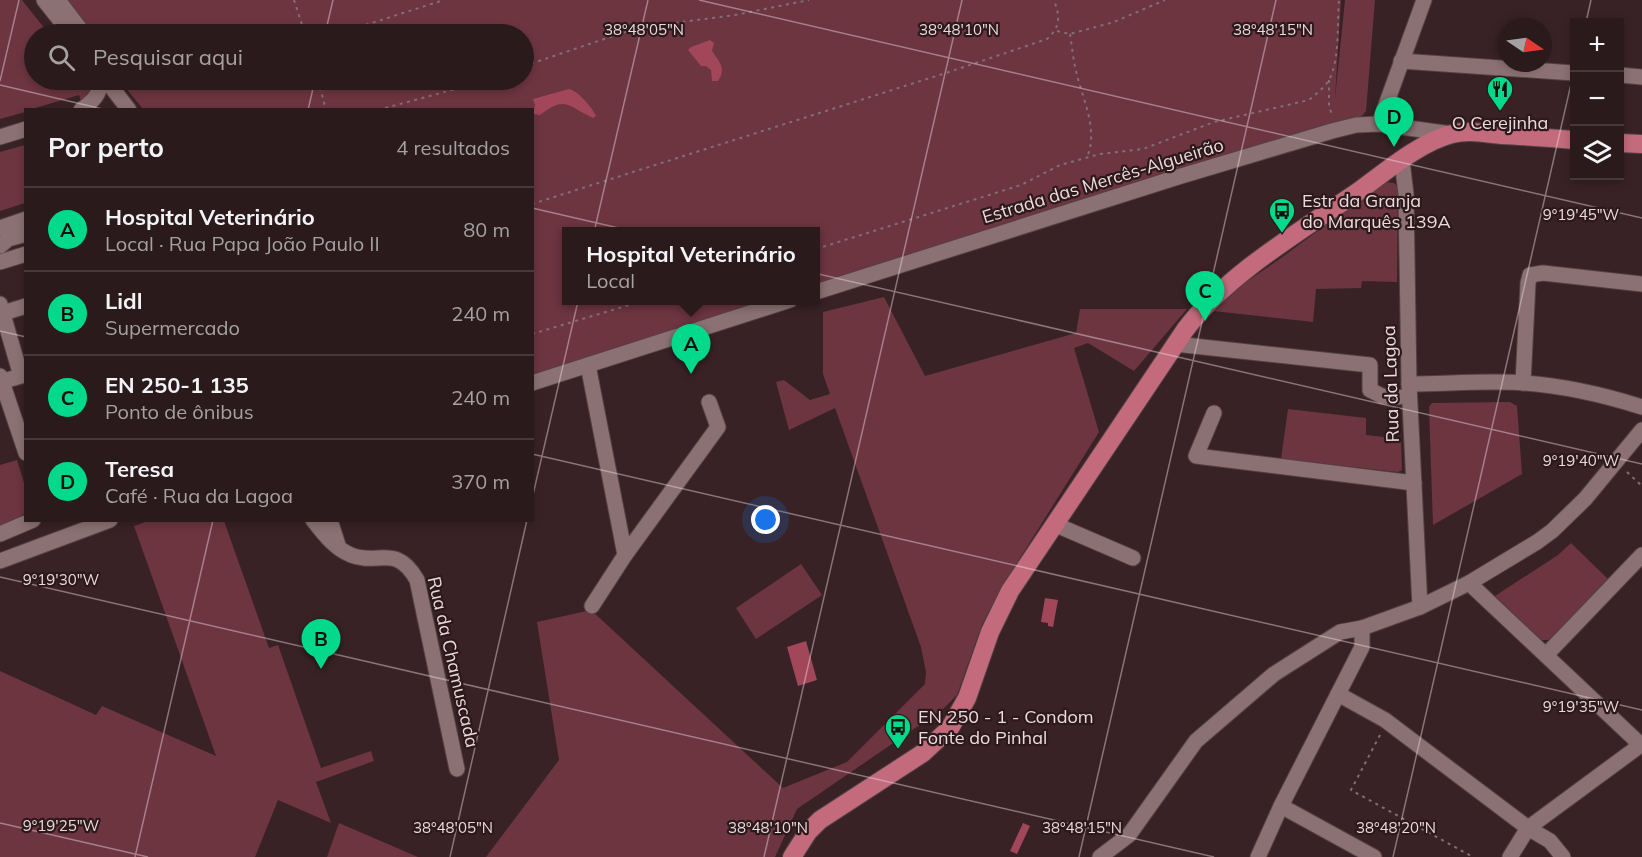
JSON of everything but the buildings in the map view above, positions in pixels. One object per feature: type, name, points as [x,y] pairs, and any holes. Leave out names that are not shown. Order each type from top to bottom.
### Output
[{"type":"main road","points":[[792,857],[808,832],[820,820],[923,753],[950,728],[967,698],[990,632],[1010,591],[1175,344],[1204,307],[1222,289],[1408,157],[1425,146],[1452,134],[1490,134],[1570,140]]},
{"type":"main road","points":[[1624,143],[1642,144]]},
{"type":"street","points":[[44,0],[63,24]]},
{"type":"street","points":[[58,0],[76,24]]},
{"type":"street","points":[[1379,124],[1424,0]]},
{"type":"street","points":[[1401,62],[1570,73]]},
{"type":"street","points":[[1624,75],[1642,77]]},
{"type":"street","points":[[84,108],[95,99],[99,90]]},
{"type":"street","points":[[114,90],[127,108]]},
{"type":"street","points":[[127,90],[140,108]]},
{"type":"street","name":"Estrada das Mercês-Algueirão","points":[[820,291],[1178,177],[1338,129],[1379,124],[1452,134]]},
{"type":"street","name":"Rua da Lagoa","points":[[1405,128],[1412,140],[1408,157],[1406,194],[1409,384],[1420,607]]},
{"type":"street","points":[[0,137],[24,130]]},
{"type":"street","points":[[0,228],[24,220]]},
{"type":"street","points":[[0,246],[8,239],[24,234]]},
{"type":"street","points":[[0,262],[24,255]]},
{"type":"street","points":[[1523,383],[1530,275],[1543,273],[1642,284]]},
{"type":"street","points":[[534,382],[774,305]]},
{"type":"street","points":[[24,306],[1,308],[21,376],[1,380],[24,447]]},
{"type":"street","points":[[1175,344],[1370,365],[1370,390],[1382,396],[1399,397]]},
{"type":"street","points":[[588,365],[625,555]]},
{"type":"street","points":[[1409,384],[1523,383],[1570,388],[1642,407]]},
{"type":"street","points":[[592,606],[625,555],[718,427],[709,402]]},
{"type":"street","points":[[1214,413],[1196,456],[1414,483]]},
{"type":"street","points":[[1100,857],[1129,835],[1196,741],[1274,674],[1340,632],[1362,628],[1420,607],[1469,583],[1525,550],[1552,531],[1585,498],[1642,430]]},
{"type":"street","points":[[0,534],[28,522]]},
{"type":"street","points":[[0,561],[105,522]]},
{"type":"street","name":"Rua da Chamuscada","points":[[315,522],[329,540],[355,557],[397,560],[412,570],[417,580],[458,769]]},
{"type":"street","points":[[331,522],[339,548]]},
{"type":"street","points":[[1054,524],[1133,558]]},
{"type":"street","points":[[1546,655],[1642,555]]},
{"type":"street","points":[[1469,583],[1641,745],[1528,828],[1510,857]]},
{"type":"street","points":[[1258,857],[1281,806],[1362,647],[1362,628]]},
{"type":"street","points":[[1338,694],[1387,722],[1528,828],[1550,841],[1563,857]]},
{"type":"street","points":[[1281,806],[1374,857]]},
{"type":"path","points":[[294,0],[302,24]]},
{"type":"path","points":[[368,24],[444,0]]},
{"type":"path","points":[[534,63],[638,28],[735,15],[809,0]]},
{"type":"path","points":[[534,203],[1047,39],[1056,31],[1059,21],[1054,0]]},
{"type":"path","points":[[1056,31],[1070,34],[1114,22],[1165,0]]},
{"type":"path","points":[[1338,129],[1329,106],[1329,80],[1337,39],[1339,0]]},
{"type":"path","points":[[1070,34],[1076,70],[1091,127],[1092,146],[1087,158]]},
{"type":"path","points":[[820,248],[1021,185],[1060,165],[1143,149],[1214,122],[1309,100],[1329,80]]},
{"type":"path","points":[[321,90],[325,108]]},
{"type":"path","points":[[385,108],[452,90]]},
{"type":"path","points":[[534,333],[629,305]]},
{"type":"path","points":[[1616,461],[1642,486]]},
{"type":"path","points":[[1387,722],[1351,790],[1473,857]]},
{"type":"shaded area","points":[[0,0],[22,0],[41,24],[24,24],[24,90],[90,90],[86,98],[81,101],[79,95],[35,108],[24,108],[24,112],[0,119]]},
{"type":"shaded area","points":[[62,0],[1341,0],[1335,98],[1345,0],[1375,0],[1366,111],[1362,116],[820,287],[820,227],[562,227],[562,305],[761,305],[534,374],[534,108],[142,108],[127,90],[534,90],[534,24],[79,24]]},
{"type":"shaded area","points":[[710,40],[714,43],[712,51],[722,69],[718,81],[712,81],[711,70],[706,66],[701,66],[688,50]]},
{"type":"shaded area","points":[[569,89],[584,100],[596,116],[593,118],[566,104],[556,105],[540,115],[534,114],[533,99]]},
{"type":"shaded area","points":[[24,145],[24,203],[0,211],[0,152]]},
{"type":"shaded area","points":[[1384,182],[1394,183],[1398,187],[1397,282],[1362,281],[1361,288],[1316,289],[1313,322],[1213,311],[1227,295]]},
{"type":"shaded area","points":[[884,297],[925,376],[1076,333],[1080,309],[1187,309],[1134,371],[1088,343],[1074,348],[1099,432],[1005,582],[982,625],[957,695],[943,709],[797,809],[775,857],[486,857],[559,760],[537,622],[591,610],[783,788],[847,762],[925,684],[926,672],[921,647],[835,408],[789,430],[776,382],[784,380],[810,400],[830,394],[823,374],[823,312]]},
{"type":"shaded area","points":[[1510,402],[1517,406],[1522,474],[1433,525],[1429,407],[1432,403]]},
{"type":"shaded area","points":[[1288,409],[1366,418],[1366,435],[1401,439],[1402,470],[1398,472],[1281,459]]},
{"type":"shaded area","points":[[17,460],[24,483],[24,514],[13,522],[0,526],[0,465]]},
{"type":"shaded area","points":[[145,522],[224,522],[269,648],[278,645],[321,768],[371,751],[374,761],[316,782],[331,823],[278,800],[255,857],[0,857],[0,671],[96,715],[102,706],[216,756],[134,526]]},
{"type":"shaded area","points":[[1571,543],[1609,580],[1553,638],[1541,640],[1495,596],[1558,555]]},
{"type":"shaded area","points":[[801,564],[822,595],[756,639],[736,608]]},
{"type":"shaded area","points":[[1045,598],[1058,600],[1053,627],[1041,622]]},
{"type":"shaded area","points":[[806,641],[817,680],[798,686],[787,647]]},
{"type":"shaded area","points":[[339,823],[418,857],[327,857]]},
{"type":"shaded area","points":[[1023,823],[1030,826],[1017,854],[1010,851]]},
{"type":"place","name":"O Cerejinha","points":[[1500,112]]},
{"type":"place","name":"Teresa","points":[[1394,147]]},
{"type":"place","name":"Estr da Granja do Marquês 139A","points":[[1282,234]]},
{"type":"place","name":"EN 250-1 135","points":[[1205,321]]},
{"type":"place","name":"Hospital Veterinário","points":[[691,374]]},
{"type":"place","name":"Lidl","points":[[321,669]]},
{"type":"place","name":"EN 250 - 1 - Condom Fonte do Pinhal","points":[[898,750]]}]
